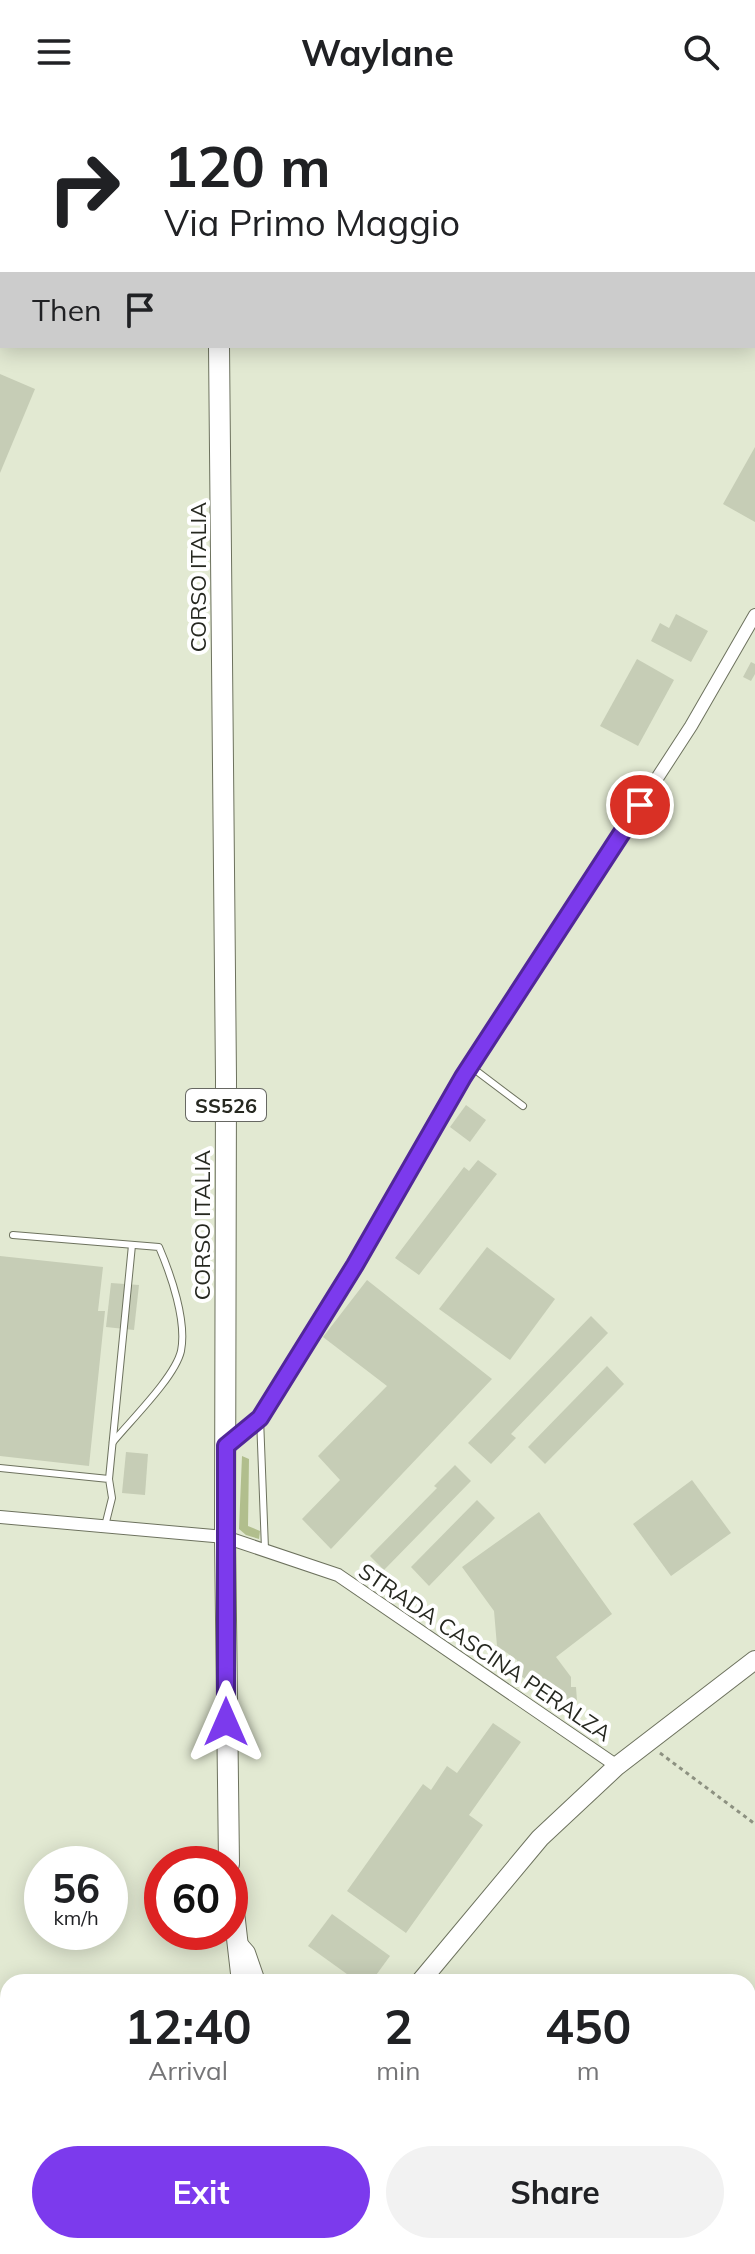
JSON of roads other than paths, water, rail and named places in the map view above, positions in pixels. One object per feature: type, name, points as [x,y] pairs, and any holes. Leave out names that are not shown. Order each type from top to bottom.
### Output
[{"type":"main road","name":"CORSO ITALIA","points":[[219,348],[229,1846]]},
{"type":"main road","points":[[237,1950],[241,1974]]},
{"type":"street","points":[[226,1446],[260,1418],[355,1265],[470,1066],[691,726],[755,615]]},
{"type":"street","name":"STRADA CASCINA PERALZA","points":[[0,1517],[225,1537],[338,1575],[617,1766]]},
{"type":"street","points":[[427,1974],[540,1838],[617,1766],[755,1660]]},
{"type":"street","points":[[243,1950],[253,1974]]},
{"type":"lane","points":[[470,1066],[523,1106]]},
{"type":"lane","points":[[13,1235],[159,1247],[172,1276],[181,1328],[181,1352],[171,1372],[113,1442]]},
{"type":"lane","points":[[105,1526],[112,1498],[109,1479],[132,1245]]},
{"type":"lane","points":[[260,1418],[265,1549]]},
{"type":"lane","points":[[0,1468],[109,1479]]}]
